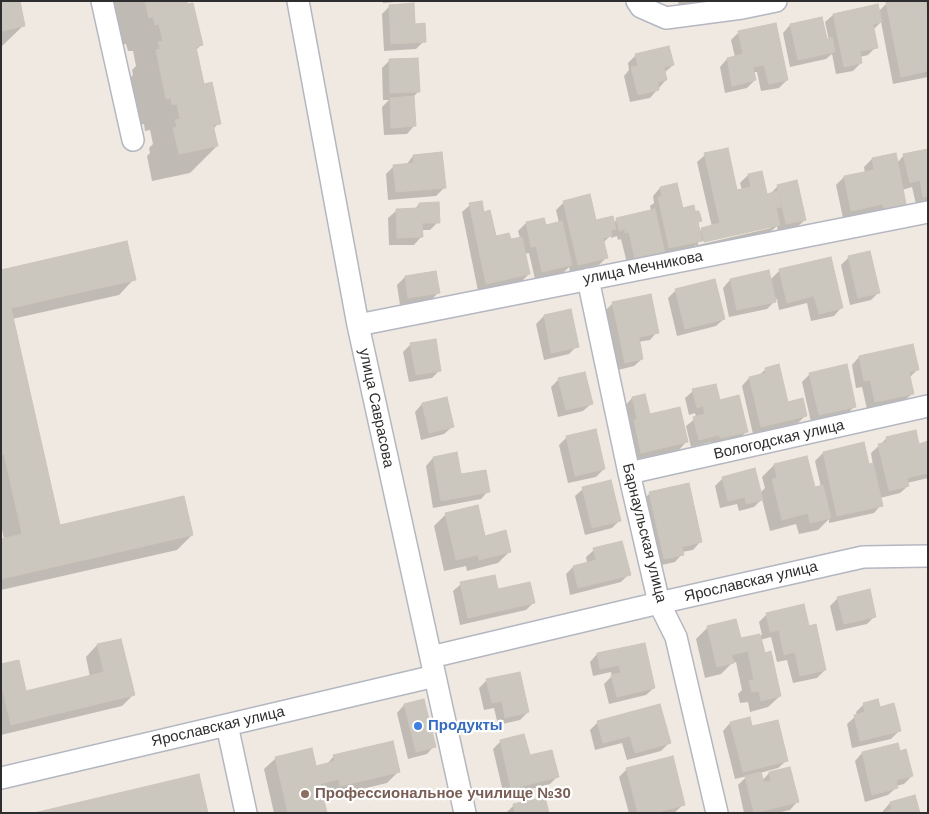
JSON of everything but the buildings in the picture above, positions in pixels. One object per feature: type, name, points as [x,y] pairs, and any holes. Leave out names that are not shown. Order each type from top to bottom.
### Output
[{"type":"street","points":[[102,1],[133,140]]},
{"type":"street","name":"улица Саврасова","points":[[298,1],[358,325],[465,813]]},
{"type":"street","points":[[637,1],[641,7],[666,18],[742,8],[776,1]]},
{"type":"street","name":"улица Мечникова","points":[[358,325],[928,212]]},
{"type":"street","name":"Барнаульская улица","points":[[588,279],[629,474],[659,603],[676,637],[717,813]]},
{"type":"street","name":"Вологодская улица","points":[[629,474],[928,406]]},
{"type":"street","name":"Ярославская улица","points":[[1,778],[226,725],[659,603],[863,557],[928,556]]},
{"type":"street","points":[[226,725],[246,813]]},
{"type":"place","name":"Продукты","points":[[418,726]]},
{"type":"place","name":"Профессиональное училище №30","points":[[305,794]]}]
